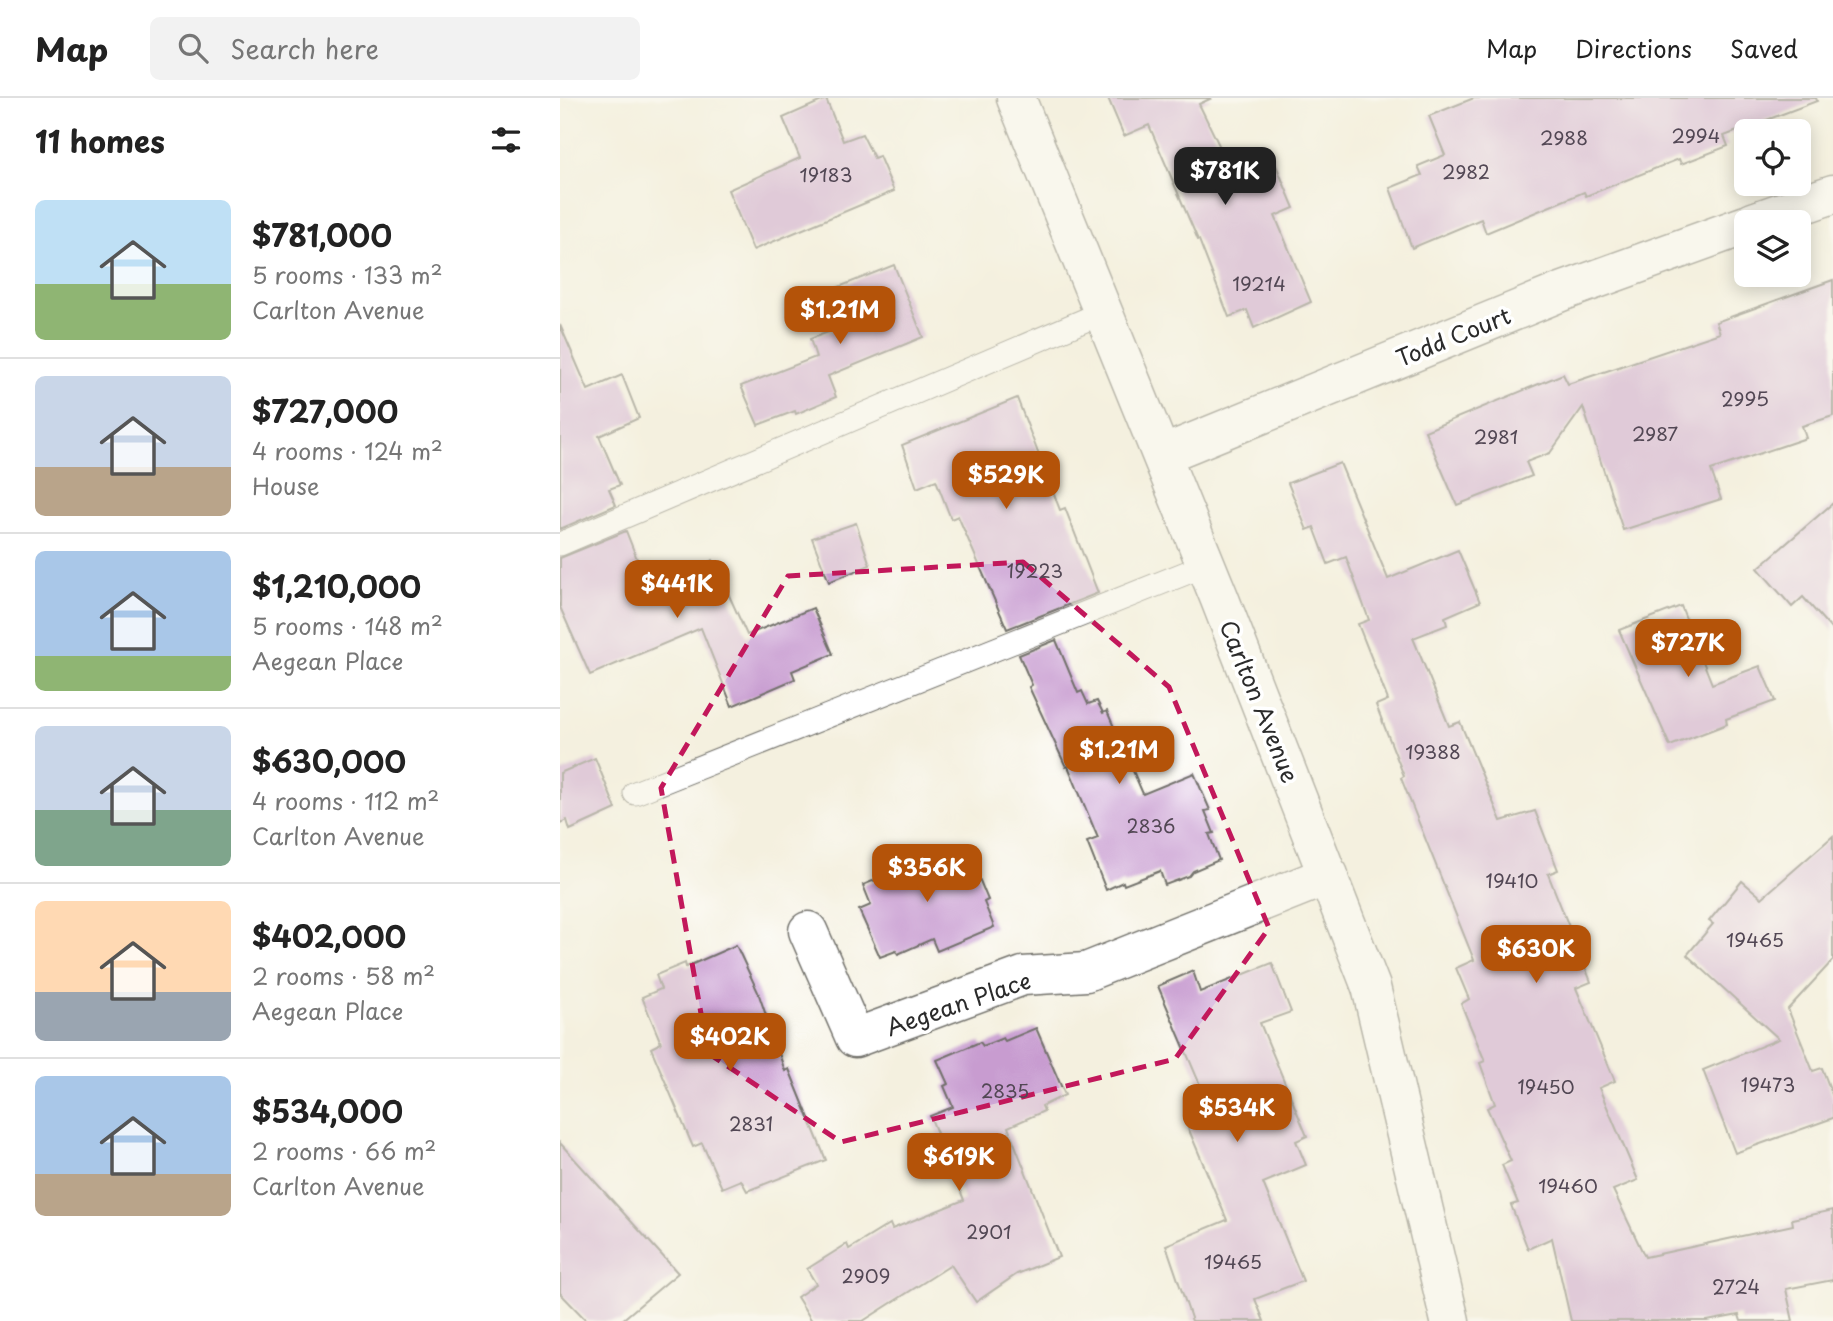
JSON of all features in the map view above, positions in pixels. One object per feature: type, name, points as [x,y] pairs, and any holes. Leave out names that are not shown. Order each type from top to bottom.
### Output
[{"type":"street","name":"Carlton Avenue","points":[[1016,98],[1206,565],[1371,987],[1448,1320]]},
{"type":"street","points":[[1788,210],[1833,194]]},
{"type":"street","name":"Todd Court","points":[[1162,455],[1561,292],[1734,229]]},
{"type":"street","name":"Aegean Place","points":[[808,931],[855,1038],[1023,976],[1086,972],[1329,875]]},
{"type":"lane","points":[[560,544],[1104,312]]},
{"type":"lane","points":[[635,793],[1206,565]]},
{"type":"highlighted area","points":[[1023,562],[1169,687],[1269,928],[1175,1059],[841,1142],[708,1053],[661,788],[788,576]]},
{"type":"building","points":[[1108,98],[1212,98],[1199,104],[1230,168],[1270,151],[1294,208],[1275,216],[1311,302],[1254,328],[1247,310],[1229,317],[1149,125],[1124,136]]},
{"type":"building","points":[[1474,98],[1816,98],[1817,101],[1769,119],[1734,119],[1734,132],[1724,136],[1728,146],[1681,164],[1679,159],[1586,196],[1584,192],[1486,233],[1481,219],[1412,248],[1390,188],[1422,175],[1418,166],[1445,155],[1429,116]]},
{"type":"building","points":[[826,99],[843,141],[862,134],[874,158],[879,156],[894,191],[753,250],[728,190],[800,158],[783,118]]},
{"type":"building","points":[[894,265],[923,337],[828,376],[836,397],[796,414],[795,411],[758,425],[741,386],[816,357],[810,339],[844,326],[831,290]]},
{"type":"building","points":[[1833,280],[1833,416],[1802,426],[1806,438],[1711,470],[1721,499],[1623,530],[1583,407],[1550,453],[1526,462],[1532,476],[1457,505],[1425,431],[1563,374],[1568,384],[1720,333],[1716,322]]},
{"type":"building","points":[[560,325],[588,390],[622,375],[639,418],[599,436],[620,485],[609,489],[616,505],[560,529]]},
{"type":"building","points":[[1017,398],[1060,510],[1065,508],[1098,593],[1007,629],[958,516],[951,519],[936,480],[917,488],[902,445]]},
{"type":"building","points":[[1340,463],[1388,579],[1458,550],[1480,602],[1445,617],[1447,625],[1413,638],[1449,726],[1460,722],[1501,821],[1535,811],[1558,870],[1548,874],[1591,982],[1576,988],[1615,1081],[1599,1088],[1638,1180],[1613,1190],[1645,1257],[1793,1225],[1792,1219],[1833,1210],[1833,1280],[1786,1289],[1793,1321],[1741,1321],[1739,1315],[1707,1321],[1571,1321],[1552,1238],[1528,1249],[1511,1205],[1518,1203],[1502,1165],[1511,1161],[1487,1108],[1495,1104],[1480,1063],[1485,1061],[1461,1004],[1469,999],[1456,968],[1474,960],[1401,778],[1404,776],[1376,705],[1388,700],[1358,624],[1369,620],[1346,557],[1328,564],[1314,527],[1307,530],[1288,483]]},
{"type":"building","points":[[1833,503],[1833,631],[1803,597],[1792,607],[1758,568]]},
{"type":"building","points":[[856,523],[870,565],[829,582],[812,538]]},
{"type":"building","points":[[626,531],[648,587],[713,560],[747,635],[813,608],[833,654],[792,671],[795,679],[732,706],[701,628],[590,675],[560,607],[560,558]]},
{"type":"building","points":[[1681,606],[1712,684],[1760,666],[1775,701],[1726,719],[1727,724],[1670,746],[1619,630]]},
{"type":"building","points":[[1056,640],[1078,693],[1082,691],[1088,704],[1097,701],[1103,713],[1107,711],[1143,794],[1194,773],[1210,810],[1205,811],[1214,833],[1209,834],[1219,860],[1165,885],[1160,871],[1106,890],[1087,842],[1098,838],[1068,766],[1066,767],[1029,687],[1032,685],[1019,655]]},
{"type":"building","points":[[595,758],[616,809],[570,830],[567,820],[560,823],[560,773]]},
{"type":"building","points":[[1833,836],[1833,960],[1788,1009],[1813,1071],[1822,1068],[1833,1097],[1833,1118],[1735,1153],[1703,1070],[1779,1039],[1687,955],[1713,924],[1709,921],[1742,881],[1762,898]]},
{"type":"building","points":[[961,844],[974,866],[988,900],[984,902],[994,927],[937,951],[932,939],[898,954],[896,951],[880,957],[859,910],[871,905],[863,885]]},
{"type":"building","points":[[736,945],[758,992],[785,1071],[789,1069],[826,1160],[747,1191],[741,1180],[722,1188],[702,1143],[693,1147],[651,1048],[661,1043],[642,997],[661,989],[656,975],[685,963],[686,967]]},
{"type":"building","points":[[1272,963],[1291,1012],[1260,1023],[1307,1136],[1296,1141],[1306,1165],[1263,1183],[1303,1281],[1255,1299],[1264,1321],[1192,1321],[1166,1245],[1227,1220],[1186,1123],[1212,1113],[1158,986],[1193,971],[1200,992]]},
{"type":"building","points":[[1036,1028],[1065,1095],[1042,1106],[1044,1111],[1008,1127],[1059,1257],[1017,1274],[976,1302],[951,1265],[863,1321],[812,1321],[797,1297],[816,1284],[807,1269],[847,1244],[849,1249],[890,1224],[892,1229],[964,1200],[930,1116],[953,1107],[944,1086],[948,1084],[937,1060],[980,1042],[983,1046],[1003,1038],[1005,1041]]},
{"type":"building","points":[[560,1143],[678,1273],[621,1321],[587,1321],[560,1293]]}]
